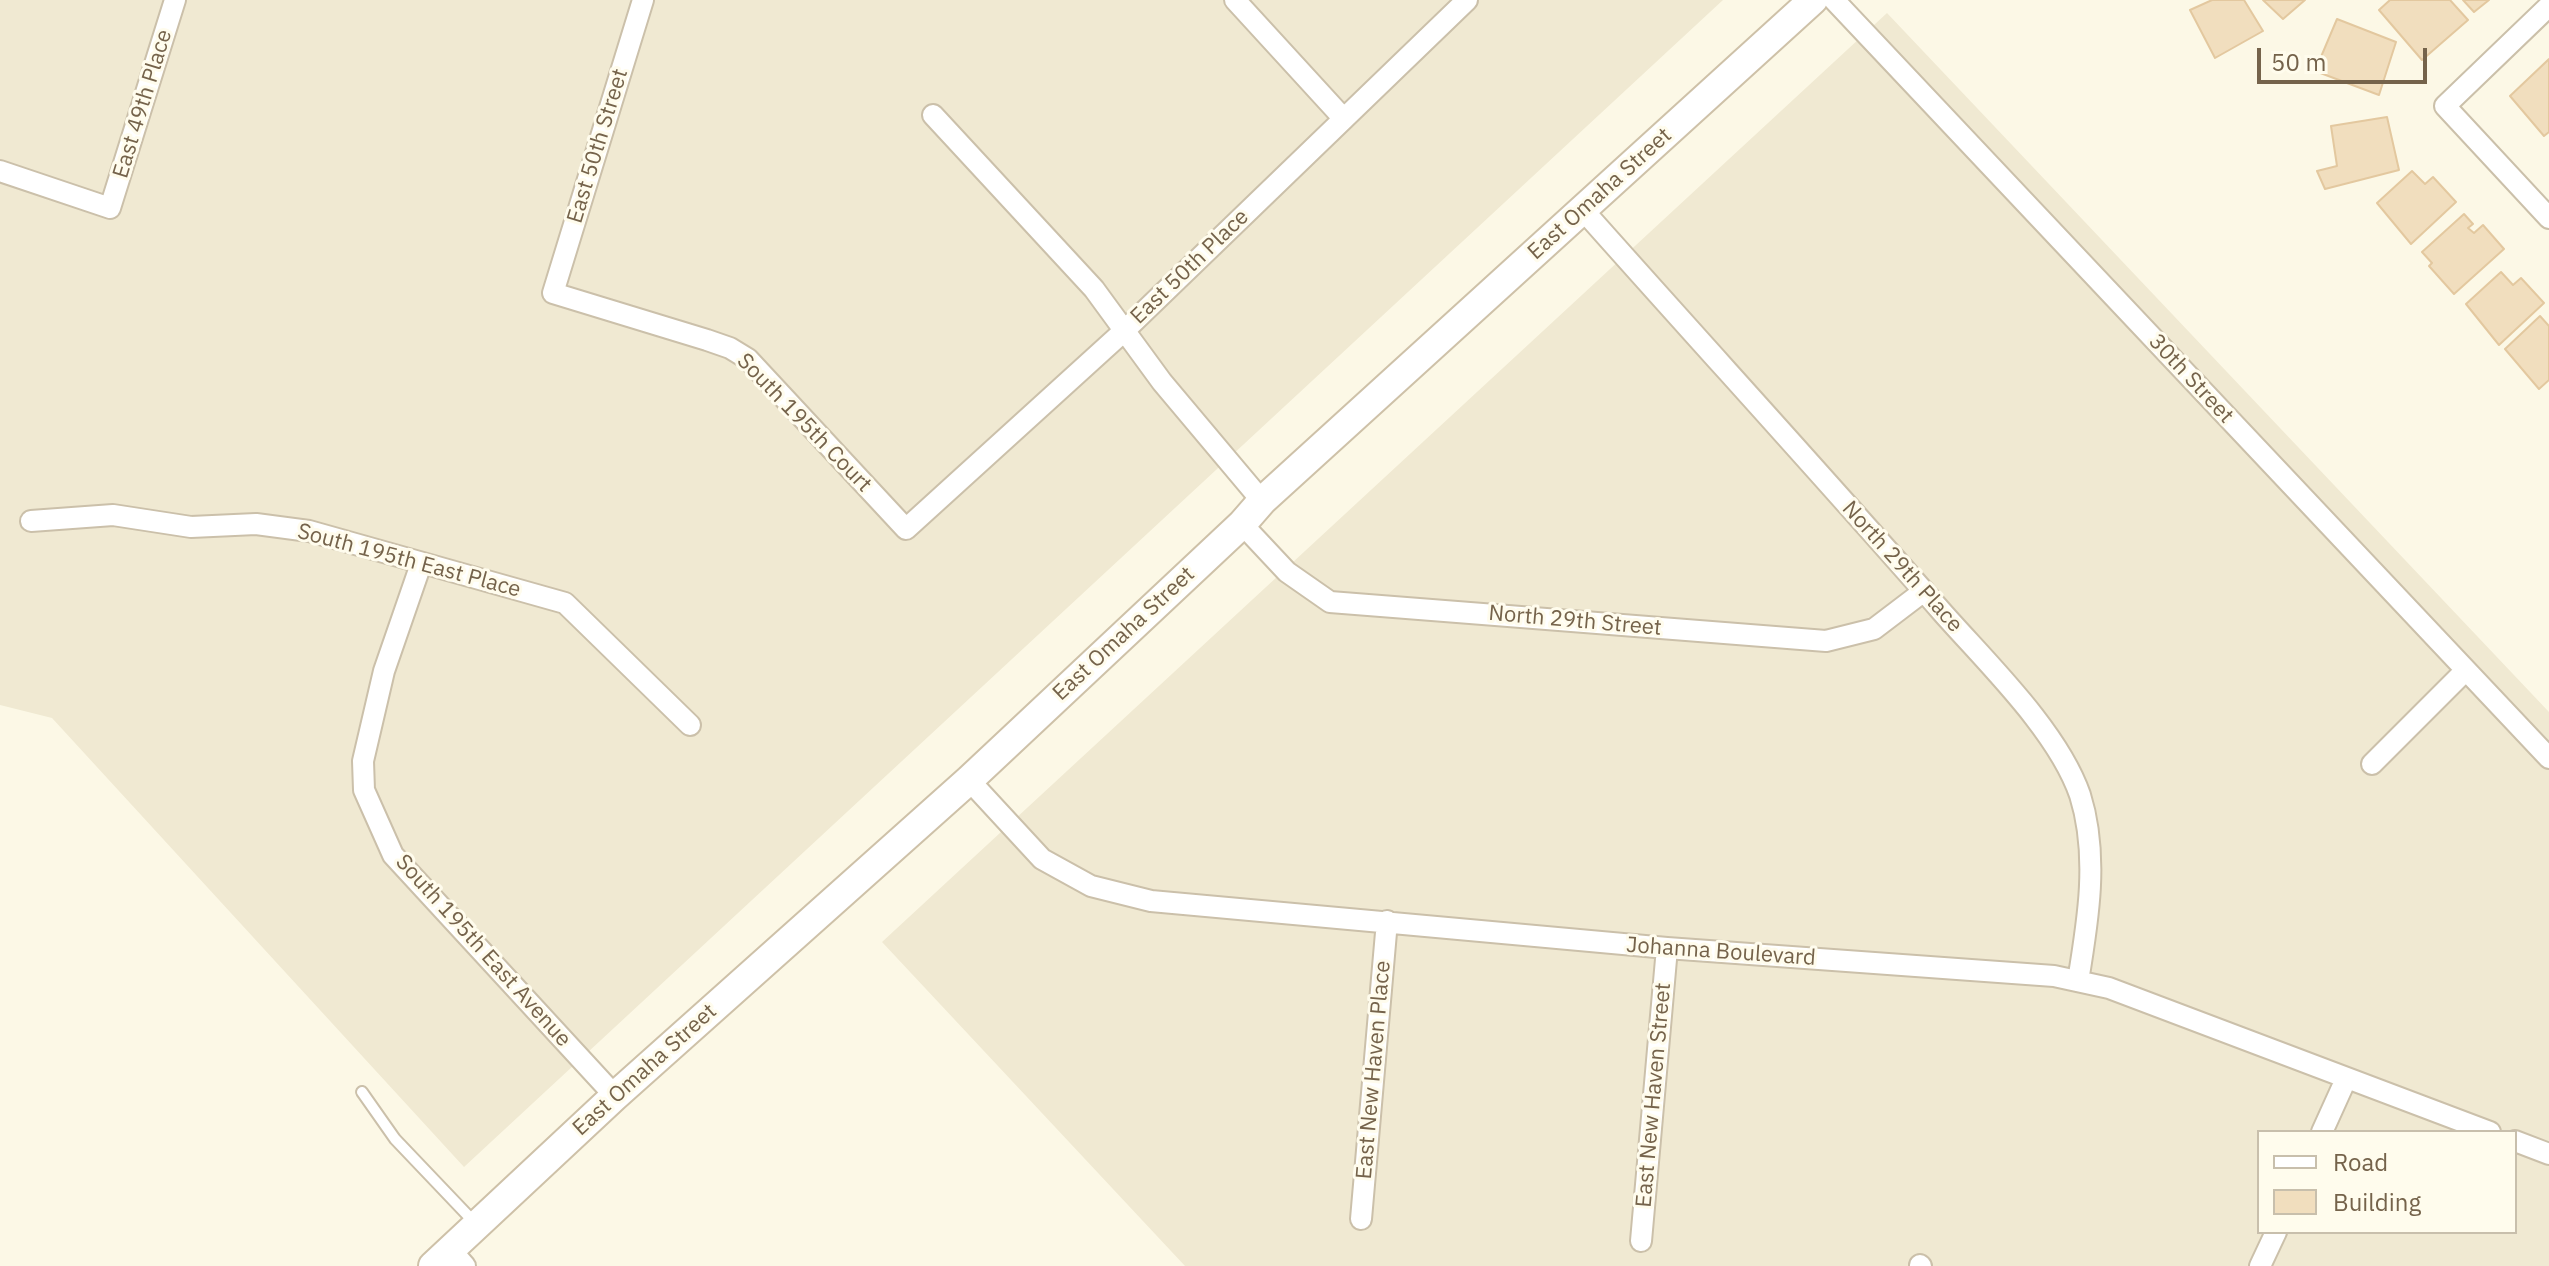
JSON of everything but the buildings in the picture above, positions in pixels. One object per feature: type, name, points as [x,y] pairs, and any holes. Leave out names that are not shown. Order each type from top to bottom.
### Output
[{"type":"street","name":"East 49th Place","points":[[0,171],[110,208],[175,0]]},
{"type":"street","points":[[1235,0],[1344,119]]},
{"type":"street","name":"East 50th Place","points":[[906,529],[1124,331],[1467,0]]},
{"type":"street","name":"East Omaha Street","points":[[450,1261],[477,1225],[615,1096],[969,780],[1242,524],[1262,501],[1813,0]]},
{"type":"street","name":"30th Street","points":[[1834,0],[2549,758]]},
{"type":"street","name":"East 50th Street","points":[[553,293],[637,2]]},
{"type":"street","points":[[2549,6],[2445,106],[2549,218]]},
{"type":"street","points":[[933,115],[1094,289],[1162,382],[1262,501]]},
{"type":"street","name":"North 29th Place","points":[[1583,210],[1924,591],[2040,726],[2062,758],[2079,795],[2088,835],[2091,870],[2086,935],[2078,981]]},
{"type":"street","name":"South 195th Court","points":[[553,293],[707,340],[730,348],[748,359],[906,529]]},
{"type":"street","name":"South 195th East Place","points":[[31,521],[113,515],[191,527],[256,524],[309,531],[565,603],[690,725]]},
{"type":"street","name":"North 29th Street","points":[[1242,524],[1287,572],[1330,602],[1826,641],[1874,629],[1924,591]]},
{"type":"street","name":"South 195th East Avenue","points":[[421,564],[384,671],[363,761],[364,790],[393,855],[615,1096]]},
{"type":"street","points":[[2372,764],[2466,670]]},
{"type":"street","name":"Johanna Boulevard","points":[[969,780],[1042,859],[1091,886],[1151,901],[1667,948],[2054,976],[2109,988],[2485,1130]]},
{"type":"street","name":"East New Haven Place","points":[[1361,1219],[1387,921]]},
{"type":"street","name":"East New Haven Street","points":[[1641,1241],[1667,948]]},
{"type":"street","points":[[2323,1130],[2346,1079]]},
{"type":"street","points":[[2517,1142],[2549,1154]]},
{"type":"street","points":[[2260,1266],[2275,1234]]},
{"type":"lane","points":[[362,1092],[395,1139],[477,1225]]},
{"type":"shaded area","points":[[0,0],[1723,0],[464,1167],[52,718],[0,705]]},
{"type":"shaded area","points":[[1887,13],[2549,712],[2549,1266],[1185,1266],[882,942]]}]
